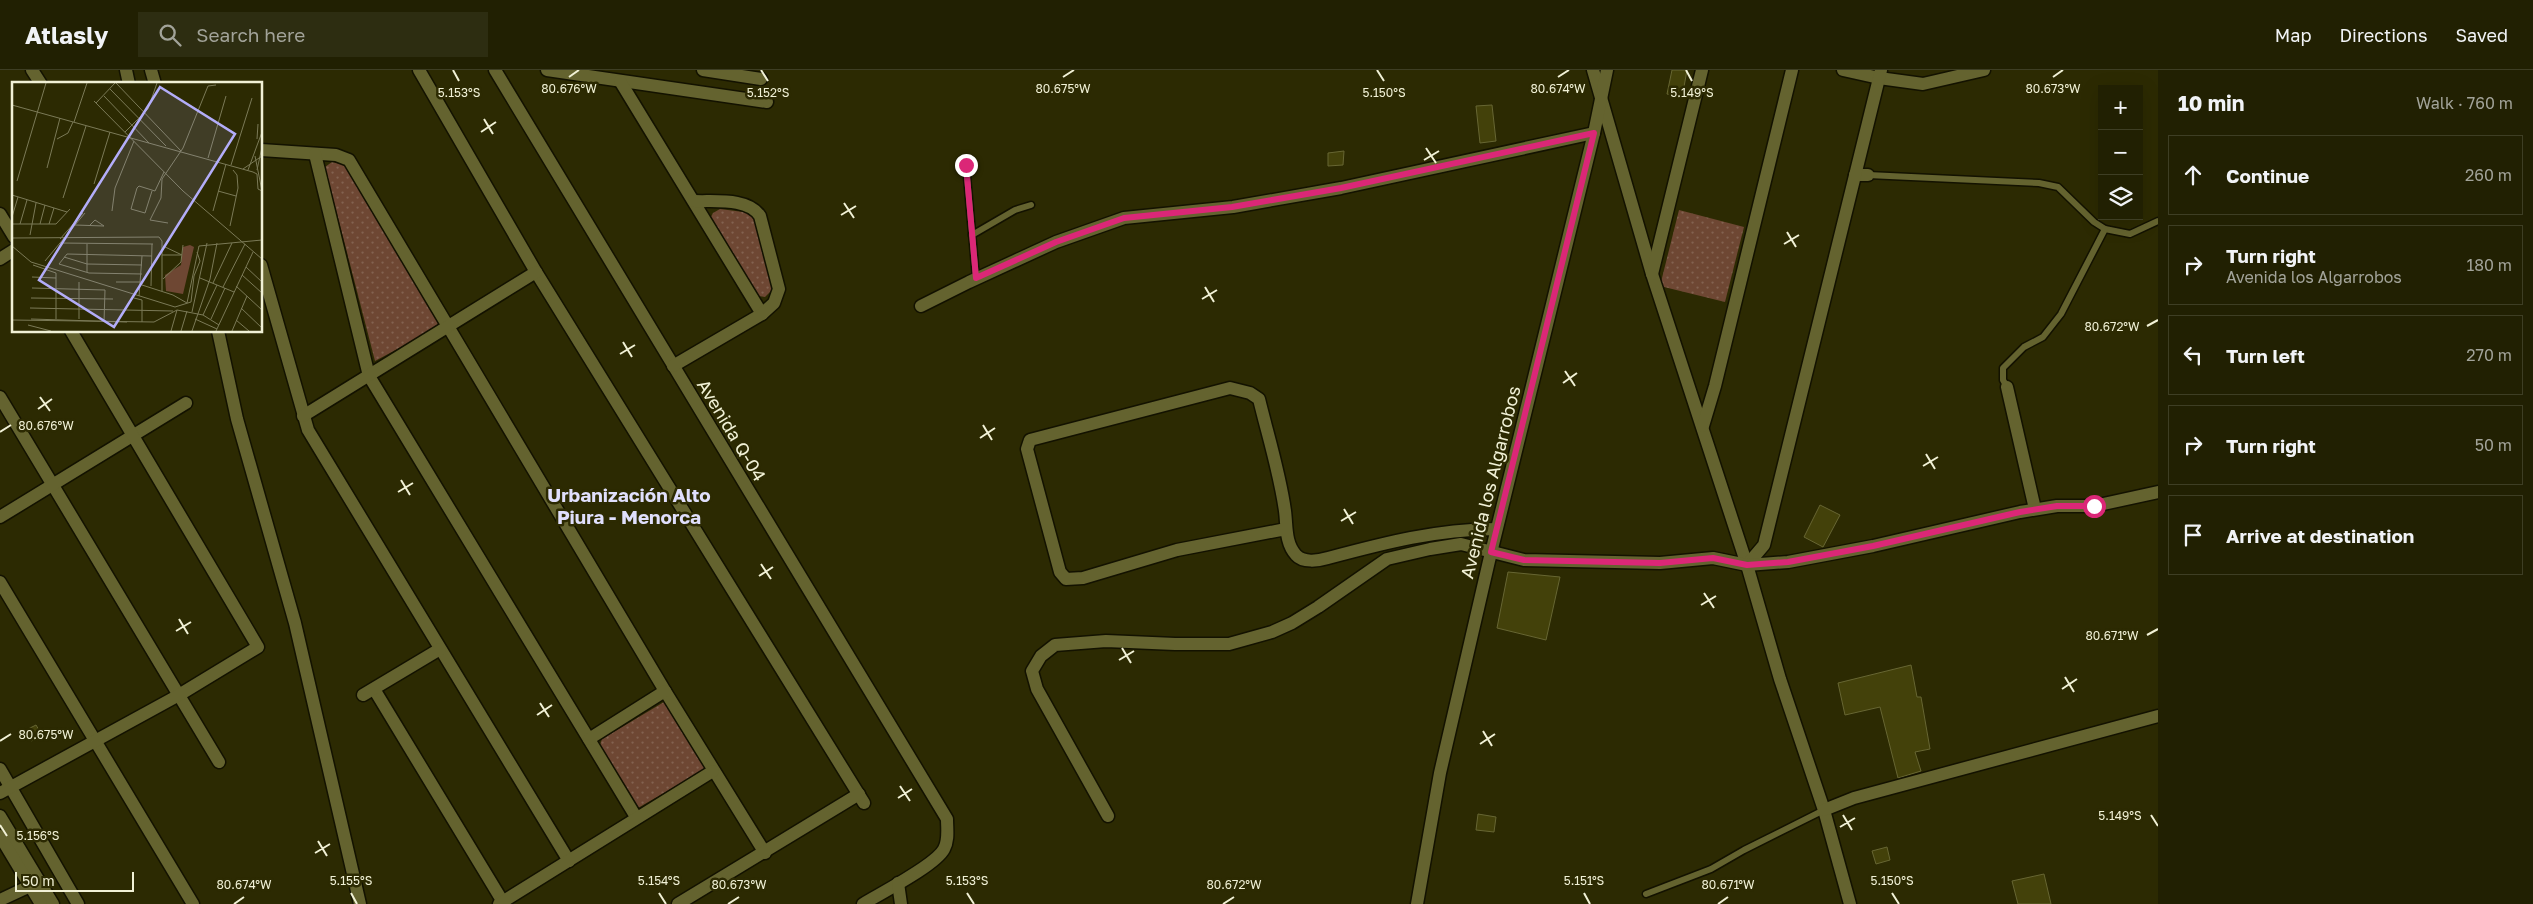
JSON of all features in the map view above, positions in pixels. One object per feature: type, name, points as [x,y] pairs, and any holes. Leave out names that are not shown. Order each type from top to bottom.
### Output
[{"type":"street","points":[[32,70],[40,82]]},
{"type":"street","points":[[419,70],[536,272],[862,798],[678,904]]},
{"type":"street","name":"Avenida Q-04","points":[[495,70],[941,806],[946,819],[948,835],[944,850],[934,860],[863,904]]},
{"type":"street","points":[[547,70],[767,102]]},
{"type":"street","points":[[703,70],[760,79]]},
{"type":"street","points":[[1593,70],[1652,274],[1747,565],[1780,679],[1824,810],[1850,904]]},
{"type":"street","name":"Avenida los Algarrobos","points":[[1417,904],[1440,773],[1496,529],[1594,133],[1600,96],[1607,70]]},
{"type":"street","points":[[1652,274],[1702,70]]},
{"type":"street","points":[[1703,426],[1715,386],[1792,70]]},
{"type":"street","points":[[1843,70],[1880,74],[1923,84],[1984,70]]},
{"type":"street","points":[[1747,565],[1764,545],[1880,74]]},
{"type":"street","points":[[620,81],[762,314]]},
{"type":"street","points":[[921,306],[976,278],[1056,242],[1124,218],[1232,207],[1311,193],[1594,133]]},
{"type":"street","points":[[262,150],[336,155],[349,160],[713,771],[765,853]]},
{"type":"street","points":[[315,154],[369,376],[636,816]]},
{"type":"street","points":[[1855,175],[1868,176]]},
{"type":"street","points":[[673,366],[762,314],[774,303],[779,289],[760,216],[756,209],[741,204],[694,201]]},
{"type":"street","points":[[0,214],[12,234]]},
{"type":"street","points":[[0,259],[12,251]]},
{"type":"street","points":[[262,269],[308,430],[570,860]]},
{"type":"street","points":[[303,416],[536,272]]},
{"type":"street","points":[[5,790],[179,695],[258,647],[72,332]]},
{"type":"street","points":[[218,332],[237,419],[295,623],[360,904]]},
{"type":"street","points":[[2007,387],[2035,510]]},
{"type":"street","points":[[1286,529],[1177,550],[1083,578],[1066,579],[1060,572],[1027,449],[1030,440],[1230,388],[1250,393],[1259,400],[1285,511],[1286,529],[1290,545],[1296,556],[1308,561],[1324,559],[1404,538],[1460,530],[1496,529]]},
{"type":"street","points":[[0,397],[219,762]]},
{"type":"street","points":[[0,517],[186,404]]},
{"type":"street","points":[[1108,816],[1037,689],[1032,671],[1041,656],[1055,646],[1106,641],[1228,644],[1272,632],[1292,623],[1387,560],[1430,549],[1461,544],[1524,560],[1660,563],[1713,558],[1747,565],[1788,562],[1873,546],[2035,510],[2057,506],[2094,506],[2158,492]]},
{"type":"street","points":[[0,582],[193,904]]},
{"type":"street","points":[[440,649],[368,692],[501,903],[636,816],[713,771]]},
{"type":"street","points":[[589,739],[665,691]]},
{"type":"street","points":[[1824,810],[1854,798],[2158,716]]},
{"type":"street","points":[[0,769],[5,790],[78,904]]},
{"type":"street","points":[[0,816],[53,904]]},
{"type":"street","points":[[0,836],[41,904]]},
{"type":"street","points":[[898,883],[901,904]]},
{"type":"street","points":[[0,900],[30,886]]},
{"type":"lane","points":[[966,165],[976,278]]},
{"type":"lane","points":[[1868,176],[2039,183],[2058,187],[2094,222],[2105,229],[2130,234],[2158,221]]},
{"type":"lane","points":[[972,234],[1015,210],[1031,206]]},
{"type":"lane","points":[[2007,387],[2003,368],[2024,347],[2043,337],[2061,314],[2105,229]]},
{"type":"lane","points":[[1646,894],[1711,869],[1744,850],[1824,810]]},
{"type":"shaded area","points":[[332,162],[345,165],[438,322],[437,327],[433,330],[375,361],[325,167]]},
{"type":"shaded area","points":[[720,209],[751,213],[755,220],[774,288],[765,297],[758,296],[709,221],[713,213]]},
{"type":"shaded area","points":[[1679,210],[1744,227],[1725,302],[1660,286]]},
{"type":"shaded area","points":[[664,702],[671,703],[707,765],[705,769],[638,808],[600,745],[602,739]]},
{"type":"building","points":[[1672,70],[1687,70],[1682,98],[1667,94]]},
{"type":"building","points":[[1492,105],[1496,141],[1480,143],[1476,106]]},
{"type":"building","points":[[1344,151],[1343,165],[1328,166],[1328,153]]},
{"type":"building","points":[[1820,505],[1840,515],[1823,547],[1804,537]]},
{"type":"building","points":[[1508,572],[1560,577],[1546,640],[1497,628]]},
{"type":"building","points":[[1911,665],[1917,697],[1921,697],[1930,749],[1915,752],[1921,771],[1898,778],[1880,707],[1845,715],[1838,683]]},
{"type":"building","points":[[36,725],[42,735],[31,741],[26,730]]},
{"type":"building","points":[[1478,814],[1496,817],[1494,832],[1476,830]]},
{"type":"building","points":[[1887,847],[1890,860],[1876,864],[1872,851]]},
{"type":"building","points":[[2044,874],[2051,904],[2018,904],[2012,881]]},
{"type":"district","name":"Urbanización Alto Piura - Menorca","points":[[629,505]]},
{"type":"route","points":[[966,165],[976,278],[1056,242],[1124,218],[1232,207],[1341,188],[1504,151],[1594,133],[1491,552],[1524,560],[1660,563],[1713,558],[1747,565],[1788,562],[1873,546],[2020,512],[2057,506],[2094,506]]}]
